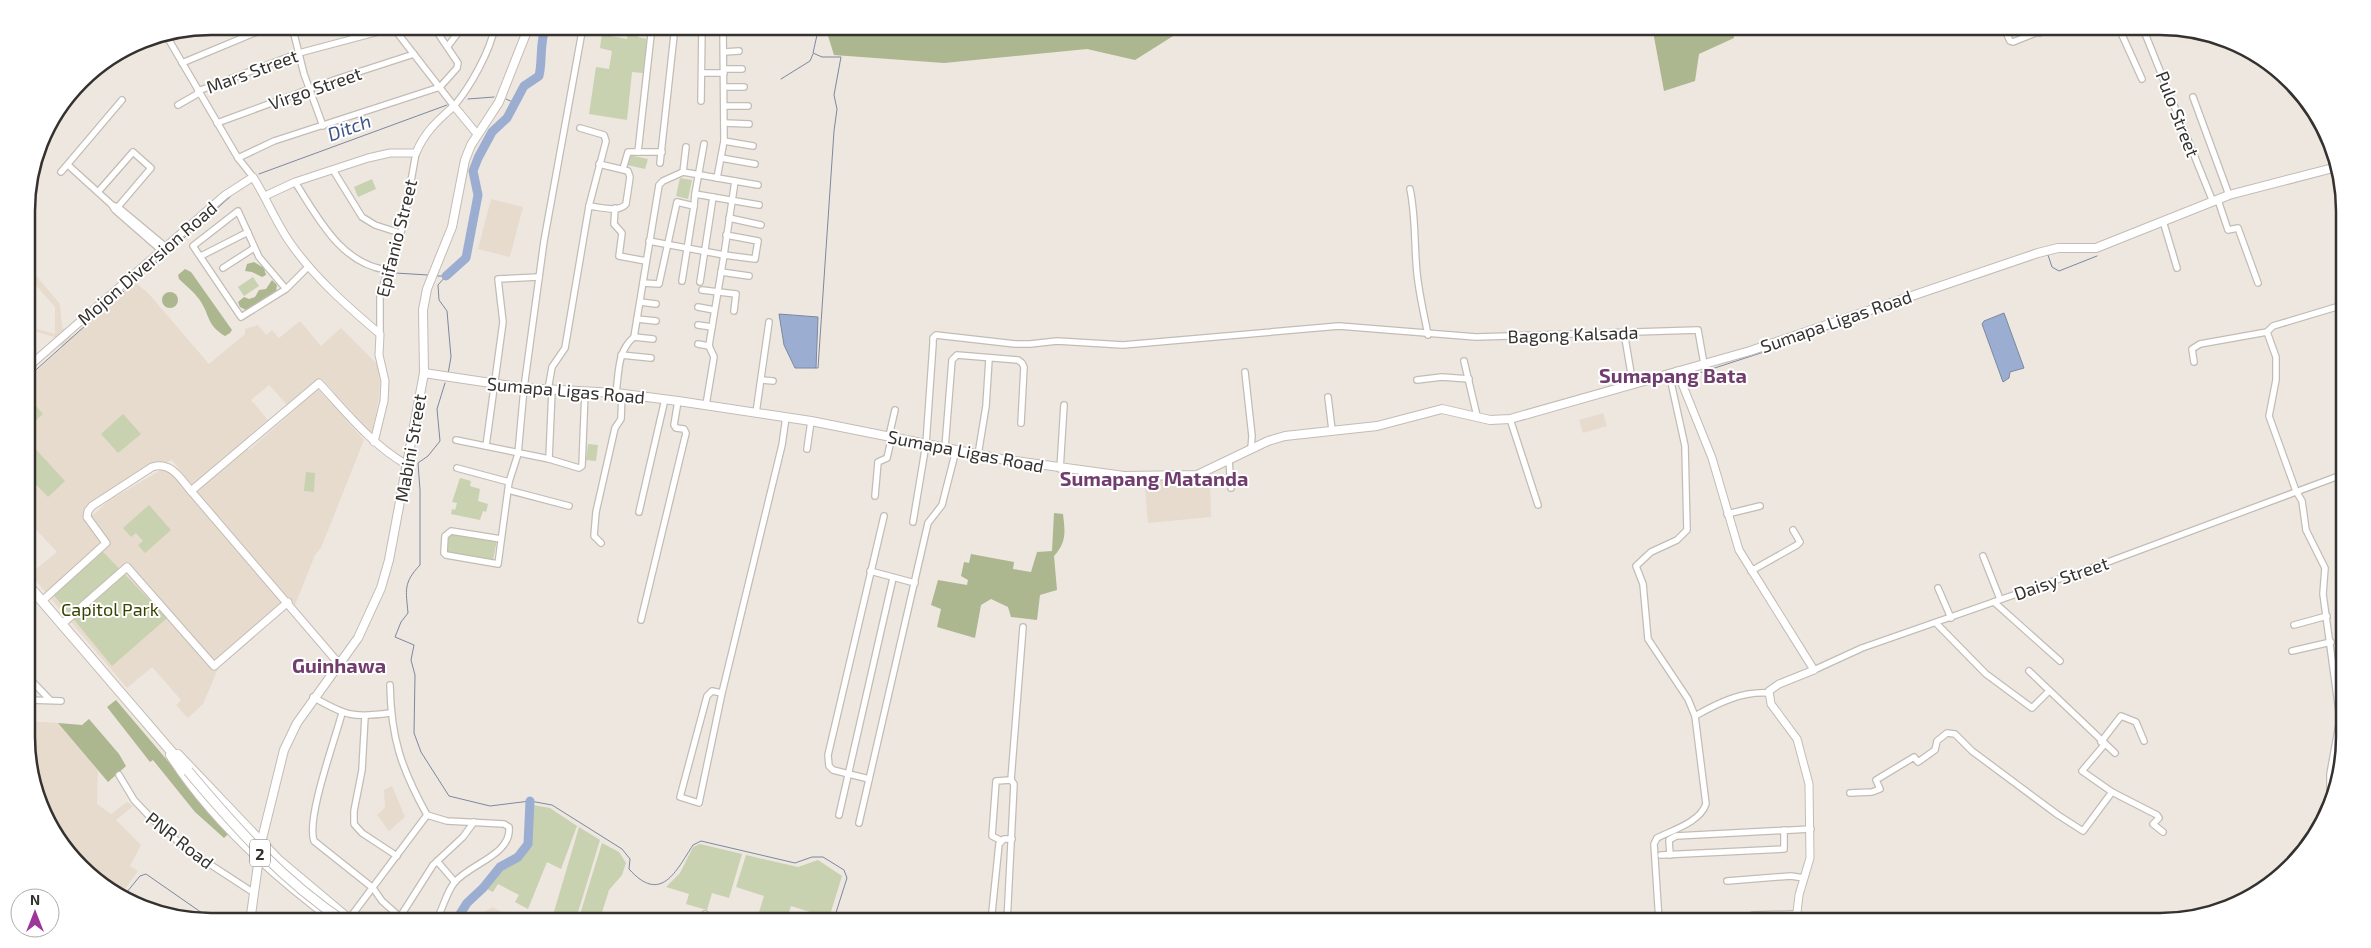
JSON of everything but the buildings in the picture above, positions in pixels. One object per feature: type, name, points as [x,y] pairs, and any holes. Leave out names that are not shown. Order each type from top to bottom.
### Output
[{"type":"highway","name":"2","points":[[35,593],[246,838],[293,883],[337,913]]},
{"type":"main road","name":"Mabini Street","points":[[251,913],[261,843],[284,750],[297,723],[313,698],[340,665],[358,638],[381,588],[389,560],[424,373],[423,310],[427,289],[452,227],[465,160],[477,134],[499,102],[525,35]]},
{"type":"main road","name":"Sumapa Ligas Road","points":[[424,373],[494,385],[619,394],[786,417],[891,436],[978,455],[1060,469],[1124,476],[1178,477],[1197,475],[1251,449],[1285,436],[1390,424],[1442,409],[1497,421],[1510,419],[1774,343],[2004,263],[2058,248],[2096,248],[2229,195],[2331,169]]},
{"type":"main road","points":[[158,736],[193,768],[261,843],[340,913]]},
{"type":"main road","points":[[158,736],[184,776],[260,860],[325,913]]},
{"type":"street","points":[[182,64],[250,35]]},
{"type":"street","points":[[294,35],[323,126]]},
{"type":"street","name":"Mars Street","points":[[178,105],[198,92],[299,53],[363,35]]},
{"type":"street","points":[[399,35],[477,134]]},
{"type":"street","points":[[238,158],[274,141],[440,87],[457,68],[456,57],[440,35]]},
{"type":"street","points":[[448,46],[456,35]]},
{"type":"street","points":[[454,106],[464,95],[474,77],[492,35]]},
{"type":"street","points":[[501,539],[451,531],[445,536],[444,553],[446,555],[498,564],[509,482],[518,454],[524,388],[540,276],[581,35]]},
{"type":"street","points":[[638,152],[651,35]]},
{"type":"street","points":[[660,163],[674,35]]},
{"type":"street","points":[[701,101],[702,35]]},
{"type":"street","points":[[717,178],[724,142],[723,35]]},
{"type":"street","points":[[2007,35],[2010,41],[2013,42],[2034,35]]},
{"type":"street","points":[[2122,35],[2142,79]]},
{"type":"street","name":"Pulo Street","points":[[2146,35],[2228,230],[2238,228],[2258,283]]},
{"type":"street","points":[[169,40],[238,158],[265,196],[290,243],[309,266],[354,312],[380,334]]},
{"type":"street","points":[[724,52],[739,51]]},
{"type":"street","name":"Virgo Street","points":[[217,123],[310,88],[414,54]]},
{"type":"street","points":[[702,73],[742,69]]},
{"type":"street","points":[[724,87],[744,87]]},
{"type":"street","points":[[2193,96],[2229,195]]},
{"type":"street","points":[[61,172],[122,100]]},
{"type":"street","name":"Epifanio Street","points":[[374,442],[384,401],[385,380],[379,355],[380,295],[400,233],[416,153],[421,140],[432,125],[454,106]]},
{"type":"street","points":[[724,106],[748,106]]},
{"type":"street","points":[[724,124],[749,124]]},
{"type":"street","points":[[549,459],[552,367],[566,348],[589,206],[606,137],[600,133],[580,128]]},
{"type":"street","points":[[724,142],[753,146]]},
{"type":"street","points":[[682,282],[704,144]]},
{"type":"street","points":[[683,172],[686,147]]},
{"type":"street","points":[[98,192],[133,152],[151,168],[115,207]]},
{"type":"street","points":[[623,169],[626,153],[662,152]]},
{"type":"street","points":[[265,196],[295,182],[368,158],[390,153],[416,153]]},
{"type":"street","points":[[720,158],[755,164]]},
{"type":"street","points":[[68,164],[164,249]]},
{"type":"street","points":[[589,206],[615,208],[625,206],[626,204],[630,173],[623,169],[599,164]]},
{"type":"street","points":[[333,170],[362,217],[375,225],[400,233]]},
{"type":"street","points":[[601,543],[594,536],[596,512],[615,428],[621,419],[619,394],[621,355],[625,344],[634,337],[659,185],[663,181],[683,172],[758,185]]},
{"type":"street","name":"Mojon Diversion Road","points":[[35,361],[225,195],[253,177]]},
{"type":"street","points":[[706,405],[714,357],[709,346],[735,181]]},
{"type":"street","points":[[295,182],[343,250],[372,268],[387,270]]},
{"type":"street","points":[[1410,189],[1415,215],[1413,224],[1417,276],[1428,335]]},
{"type":"street","points":[[695,194],[759,205]]},
{"type":"street","points":[[700,282],[712,197]]},
{"type":"street","points":[[643,283],[659,284],[666,242],[677,202],[694,206]]},
{"type":"street","points":[[615,208],[614,224],[622,232],[620,256],[646,260]]},
{"type":"street","points":[[286,289],[266,267],[254,248],[238,211],[193,246],[241,317],[286,289],[309,266]]},
{"type":"street","points":[[729,218],[761,225]]},
{"type":"street","points":[[2163,222],[2176,268]]},
{"type":"street","points":[[201,256],[248,232]]},
{"type":"street","points":[[649,241],[666,242],[705,252],[756,259],[758,241],[726,235]]},
{"type":"street","points":[[223,268],[254,248]]},
{"type":"street","points":[[720,272],[749,276]]},
{"type":"street","points":[[486,446],[503,322],[498,279],[540,276]]},
{"type":"street","points":[[702,290],[736,294],[734,311]]},
{"type":"street","points":[[640,302],[656,304]]},
{"type":"street","points":[[698,307],[714,310]]},
{"type":"street","points":[[2194,362],[2192,349],[2200,344],[2267,332],[2273,326],[2336,307]]},
{"type":"street","points":[[637,319],[656,322]]},
{"type":"street","points":[[756,413],[769,322]]},
{"type":"street","points":[[698,325],[712,327]]},
{"type":"street","name":"Bagong Kalsada","points":[[926,444],[932,344],[933,338],[936,335],[1014,344],[1057,340],[1123,345],[1339,326],[1414,334],[1476,337],[1698,330],[1704,364]]},
{"type":"street","points":[[1624,332],[1633,385]]},
{"type":"street","points":[[2267,332],[2276,357],[2276,380],[2269,416],[2296,491],[2302,501],[2306,530],[2325,568],[2323,594],[2336,685]]},
{"type":"street","points":[[634,337],[653,339]]},
{"type":"street","points":[[698,344],[709,346]]},
{"type":"street","points":[[621,355],[651,358]]},
{"type":"street","points":[[945,448],[952,360],[957,355],[1018,360],[1022,362],[1024,367],[1021,423]]},
{"type":"street","points":[[978,455],[986,406],[989,359]]},
{"type":"street","points":[[1464,361],[1477,416]]},
{"type":"street","points":[[1245,372],[1252,436],[1251,449]]},
{"type":"street","points":[[1673,372],[1712,458],[1727,514],[1740,550],[1751,571],[1814,670]]},
{"type":"street","points":[[1658,913],[1654,844],[1657,838],[1704,812],[1706,804],[1695,716],[1688,699],[1648,639],[1643,584],[1636,566],[1651,552],[1677,540],[1687,530],[1685,446],[1673,372]]},
{"type":"street","points":[[1417,380],[1442,377],[1469,379]]},
{"type":"street","points":[[761,380],[773,381]]},
{"type":"street","points":[[191,491],[319,383],[374,442],[407,465]]},
{"type":"street","points":[[456,440],[549,459],[574,468],[582,466],[584,392]]},
{"type":"street","points":[[1328,397],[1332,430]]},
{"type":"street","points":[[639,512],[664,399]]},
{"type":"street","points":[[641,620],[686,433],[684,429],[676,428],[674,425],[678,401]]},
{"type":"street","points":[[1060,469],[1064,405]]},
{"type":"street","points":[[874,496],[878,462],[887,458],[895,410]]},
{"type":"street","points":[[722,693],[712,691],[707,696],[680,797],[699,803],[722,693],[782,445],[786,417]]},
{"type":"street","points":[[1510,419],[1538,505]]},
{"type":"street","points":[[807,449],[811,421]]},
{"type":"street","points":[[912,522],[926,444]]},
{"type":"street","points":[[860,823],[928,523],[930,517],[940,510],[942,505],[956,450]]},
{"type":"street","points":[[1230,460],[1232,488]]},
{"type":"street","points":[[42,601],[106,543],[89,522],[87,517],[88,511],[152,467],[159,465],[169,467],[288,602],[340,665]]},
{"type":"street","points":[[457,468],[509,482]]},
{"type":"street","name":"Daisy Street","points":[[1769,693],[1779,684],[1862,648],[1937,624],[2000,599],[2108,562],[2336,477]]},
{"type":"street","points":[[508,490],[569,506]]},
{"type":"street","points":[[1727,514],[1760,506]]},
{"type":"street","points":[[869,779],[832,770],[829,766],[828,755],[884,516]]},
{"type":"street","points":[[1751,571],[1797,545],[1800,542],[1793,530]]},
{"type":"street","points":[[1983,556],[2000,599]]},
{"type":"street","points":[[62,624],[127,568],[214,666],[288,602]]},
{"type":"street","points":[[870,571],[915,583]]},
{"type":"street","points":[[839,815],[893,578]]},
{"type":"street","points":[[1938,588],[1950,618]]},
{"type":"street","points":[[1994,602],[2060,661]]},
{"type":"street","points":[[2294,625],[2327,616]]},
{"type":"street","points":[[1937,624],[1986,674],[2032,708],[2049,691]]},
{"type":"street","points":[[1008,913],[1014,784],[1010,780],[1023,627]]},
{"type":"street","points":[[2292,651],[2331,642]]},
{"type":"street","points":[[2029,671],[2102,744],[2114,753]]},
{"type":"street","points":[[35,684],[50,700]]},
{"type":"street","points":[[390,685],[390,713],[398,754],[409,784],[426,815],[447,821],[504,824],[510,827],[510,838],[503,847],[455,882],[444,898],[438,913]]},
{"type":"street","points":[[1695,716],[1720,703],[1754,692],[1769,693],[1771,704],[1797,740],[1809,784],[1811,829],[1810,858],[1797,913]]},
{"type":"street","points":[[313,698],[342,713],[366,716],[390,713]]},
{"type":"street","points":[[35,700],[61,701]]},
{"type":"street","points":[[342,713],[314,813],[312,834],[314,841],[373,888],[382,900],[397,913]]},
{"type":"street","points":[[366,716],[362,770],[354,811],[354,824],[362,834],[397,856]]},
{"type":"street","points":[[2144,740],[2136,722],[2121,716],[2082,771],[2112,792],[2158,816],[2153,824],[2163,832]]},
{"type":"street","points":[[1850,793],[1872,792],[1880,789],[1876,780],[1914,757],[1918,762],[1935,750],[1937,741],[1947,733],[1955,734],[1972,751],[2080,830],[2086,829],[2112,792]]},
{"type":"street","points":[[2330,783],[2336,741]]},
{"type":"street","name":"PNR Road","points":[[119,775],[142,810],[188,850],[254,893]]},
{"type":"street","points":[[1010,780],[996,781],[992,836],[1000,840],[1012,840]]},
{"type":"street","points":[[355,913],[426,815]]},
{"type":"street","points":[[402,913],[437,861],[463,836],[474,822]]},
{"type":"street","points":[[1670,855],[1669,840],[1676,836],[1811,829]]},
{"type":"street","points":[[1661,855],[1784,849],[1784,830]]},
{"type":"street","points":[[992,913],[1000,840]]},
{"type":"street","points":[[437,861],[455,882]]},
{"type":"street","points":[[1727,881],[1790,876],[1804,878]]},
{"type":"shaded area","points":[[491,199],[523,207],[510,257],[478,249]]},
{"type":"shaded area","points":[[35,274],[60,304],[62,327],[72,337],[135,282],[149,294],[209,364],[245,334],[245,329],[258,325],[266,335],[272,330],[279,338],[300,321],[321,346],[341,328],[377,364],[380,381],[379,397],[372,433],[321,378],[288,406],[269,385],[251,400],[268,420],[251,434],[248,451],[318,389],[364,440],[321,548],[315,555],[295,605],[288,597],[224,655],[203,704],[188,718],[176,705],[181,700],[152,667],[127,688],[35,580],[35,570],[57,552],[35,528],[35,372],[63,347],[54,337],[35,331],[35,328],[55,334],[55,307],[35,284]],"holes":[[[172,460],[181,471],[177,475],[166,467],[108,501],[94,514],[83,516],[88,510],[159,465]]]},
{"type":"shaded area","points":[[1603,413],[1607,426],[1583,433],[1579,420]]},
{"type":"shaded area","points":[[1210,475],[1211,517],[1148,523],[1145,487],[1158,487],[1158,478],[1185,478]]},
{"type":"shaded area","points":[[35,721],[58,723],[98,771],[97,804],[111,814],[127,802],[133,806],[116,820],[141,845],[130,866],[138,871],[124,890],[104,877],[86,862],[71,844],[53,815],[44,794],[38,772],[35,749]]},
{"type":"shaded area","points":[[392,786],[405,817],[389,831],[377,815],[385,808],[384,790]]},
{"type":"shaded area","points":[[493,907],[503,913],[484,913]]},
{"type":"green space","points":[[602,35],[627,39],[628,35],[638,35],[638,37],[647,39],[643,73],[632,72],[627,120],[589,114],[596,67],[609,69],[612,51],[600,48]]},
{"type":"green space","points":[[828,35],[1175,35],[1135,60],[1087,49],[944,63],[834,55]]},
{"type":"green space","points":[[1654,35],[1734,35],[1734,38],[1699,54],[1695,81],[1664,91]]},
{"type":"green space","points":[[629,155],[648,159],[645,169],[627,165]]},
{"type":"green space","points":[[680,178],[692,180],[688,199],[676,196]]},
{"type":"green space","points":[[372,179],[376,189],[358,197],[354,187]]},
{"type":"green space","points":[[254,262],[264,268],[266,275],[262,277],[245,271],[247,264]]},
{"type":"green space","points":[[185,269],[191,272],[232,330],[230,333],[225,336],[214,328],[199,299],[179,279],[178,275]]},
{"type":"green space","points":[[253,277],[259,286],[244,296],[238,287]]},
{"type":"green space","points":[[272,280],[277,285],[276,291],[246,310],[240,307],[238,302],[244,297],[249,299],[255,297],[259,290],[266,289]]},
{"type":"green space","points":[[170,292],[178,300],[170,308],[162,300]]},
{"type":"green space","points":[[35,405],[43,414],[35,421]]},
{"type":"green space","points":[[123,414],[141,434],[118,453],[101,434]]},
{"type":"green space","points":[[588,444],[598,445],[596,461],[586,460]]},
{"type":"green space","points":[[35,448],[65,481],[48,497],[35,483]]},
{"type":"green space","points":[[306,472],[315,473],[314,492],[304,491]]},
{"type":"green space","points":[[460,478],[471,481],[470,486],[480,489],[478,501],[488,504],[486,512],[483,511],[480,520],[451,514],[452,509],[455,510],[457,503],[452,502]]},
{"type":"green space","points":[[149,505],[171,530],[145,553],[138,545],[143,541],[136,533],[131,537],[123,528]]},
{"type":"green space","points":[[1054,513],[1063,514],[1064,526],[1063,541],[1054,556],[1057,590],[1040,595],[1037,620],[1011,617],[1008,607],[991,599],[981,605],[975,638],[937,627],[941,609],[931,605],[938,580],[967,585],[968,580],[961,576],[964,562],[969,563],[971,554],[1014,562],[1013,569],[1031,572],[1037,552],[1052,551]]},
{"type":"green space","points":[[449,532],[497,540],[493,560],[446,552]]},
{"type":"green space","name":"Capitol Park","points":[[103,552],[167,618],[112,666],[53,594]]},
{"type":"green space","points":[[116,700],[229,833],[224,838],[195,812],[153,760],[150,762],[107,707]]},
{"type":"green space","points":[[89,719],[119,754],[126,766],[108,782],[58,723],[82,725]]},
{"type":"green space","points":[[533,805],[550,808],[577,826],[561,869],[547,862],[528,909],[515,902],[519,895],[498,884],[493,892],[485,888],[501,869],[519,858],[530,844],[530,821]]},
{"type":"green space","points":[[579,827],[600,840],[578,913],[554,913]]},
{"type":"green space","points":[[602,843],[619,852],[626,863],[622,875],[609,890],[602,913],[580,913]]},
{"type":"green space","points":[[700,844],[742,854],[729,898],[712,893],[707,910],[686,904],[689,894],[666,887],[680,873],[693,847]]},
{"type":"green space","points":[[746,855],[798,867],[818,860],[842,876],[831,913],[813,913],[791,906],[789,913],[759,913],[764,896],[736,887]]},
{"type":"water","points":[[2004,313],[2024,368],[2010,372],[2009,378],[2003,382],[1982,324],[1984,321]]},
{"type":"water","points":[[779,314],[818,317],[816,368],[795,368],[784,345]]},
{"type":"waterway","points":[[446,276],[466,258],[478,195],[473,171],[478,158],[492,132],[507,118],[524,86],[539,76],[544,35]]},
{"type":"waterway","points":[[816,368],[818,368],[837,109],[834,95],[841,57],[822,57],[813,53],[817,35]]},
{"type":"waterway","points":[[781,79],[810,61],[813,54]]},
{"type":"waterway","name":"Ditch","points":[[468,99],[494,97]]},
{"type":"waterway","name":"Ditch","points":[[506,99],[515,103]]},
{"type":"waterway","name":"Ditch","points":[[259,174],[447,105]]},
{"type":"waterway","points":[[130,286],[231,196]]},
{"type":"waterway","points":[[2046,255],[2048,255],[2052,267],[2059,271],[2097,256]]},
{"type":"waterway","points":[[395,273],[428,275]]},
{"type":"waterway","points":[[437,276],[445,276]]},
{"type":"waterway","points":[[446,276],[438,285],[439,300],[447,311],[451,357],[448,374]]},
{"type":"waterway","points":[[1958,284],[1966,281]]},
{"type":"waterway","points":[[35,371],[124,291]]},
{"type":"waterway","points":[[1684,378],[1773,349],[1902,303]]},
{"type":"waterway","points":[[445,383],[437,409],[440,441],[428,456],[418,463],[420,565],[408,582],[406,592],[408,613],[401,622],[395,637],[414,645],[411,660],[415,675],[414,733],[421,752],[449,796],[490,806],[530,801],[552,805],[622,849],[630,859],[629,869],[640,879],[650,884],[659,884],[667,880],[674,874],[693,845],[701,841],[795,863],[812,857],[823,857],[844,870],[847,878],[836,913]]},
{"type":"waterway","points":[[461,913],[467,903],[483,888],[500,867],[518,857],[528,844],[530,801]]},
{"type":"waterway","points":[[127,892],[140,876],[146,874],[202,913]]},
{"type":"district","name":"Sumapang Bata","points":[[1673,375]]},
{"type":"district","name":"Sumapang Matanda","points":[[1154,478]]},
{"type":"district","name":"Guinhawa","points":[[339,665]]}]
